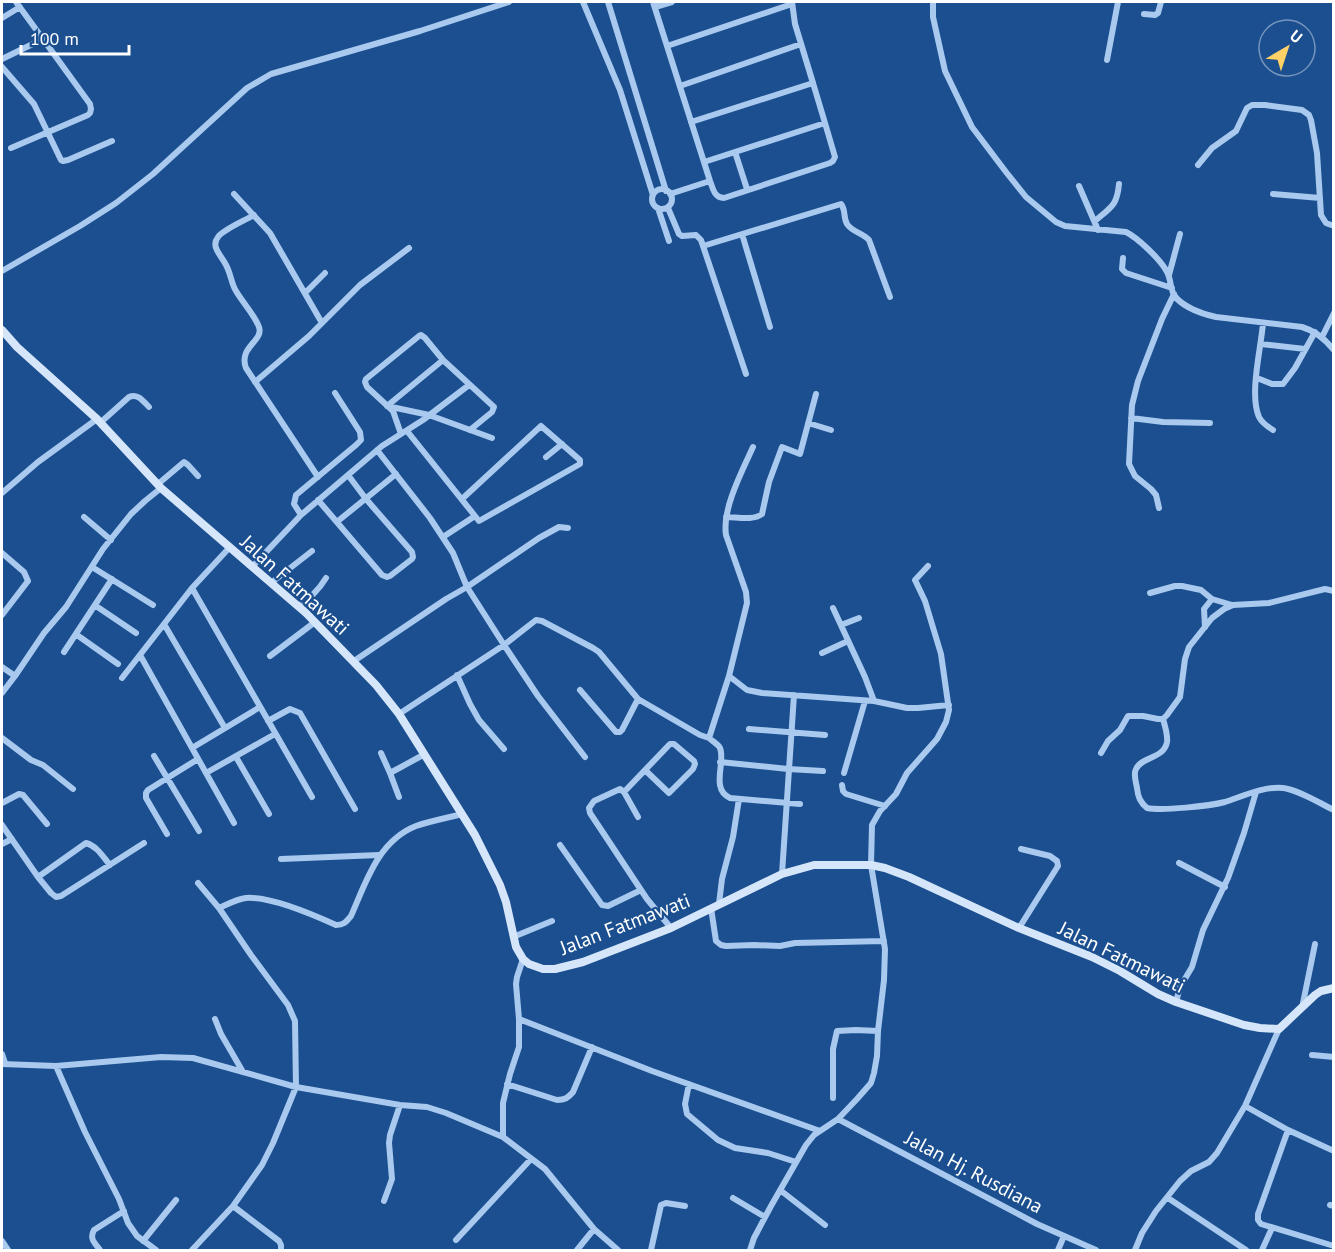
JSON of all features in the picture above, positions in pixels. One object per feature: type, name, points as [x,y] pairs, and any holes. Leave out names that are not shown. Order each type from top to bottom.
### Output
[{"type":"street","points":[[2,271],[116,203],[153,174],[247,88],[271,74],[420,31],[509,2]]},
{"type":"street","points":[[583,2],[620,90],[653,195],[653,203],[658,208],[669,241]]},
{"type":"street","points":[[608,2],[672,201],[668,208]]},
{"type":"street","points":[[667,46],[792,2],[795,24],[835,155],[833,161],[724,198],[716,195],[710,181],[691,122],[680,86],[667,46],[654,4],[672,2]]},
{"type":"street","points":[[933,2],[933,17],[945,71],[972,127],[1026,197],[1056,222],[1065,226],[1126,232],[1133,235],[1161,263],[1169,276],[1173,291],[1182,302],[1204,314],[1302,327],[1322,337],[1334,350]]},
{"type":"street","points":[[1107,60],[1118,2]]},
{"type":"street","points":[[1144,14],[1158,13],[1161,2]]},
{"type":"street","points":[[2,18],[18,4],[92,109],[88,115],[11,148]]},
{"type":"street","points":[[2,59],[44,39]]},
{"type":"street","points":[[680,86],[801,44]]},
{"type":"street","points":[[2,67],[34,105],[63,161],[112,141]]},
{"type":"street","points":[[691,122],[813,83]]},
{"type":"street","points":[[620,90],[634,86]]},
{"type":"street","points":[[1198,165],[1212,148],[1236,131],[1250,106],[1255,104],[1302,110],[1309,115],[1311,120],[1317,153],[1321,215],[1326,223],[1334,226]]},
{"type":"street","points":[[704,162],[825,123]]},
{"type":"street","points":[[735,152],[747,189]]},
{"type":"street","points":[[653,195],[659,190],[668,192],[710,181]]},
{"type":"street","points":[[1095,220],[1115,202],[1118,197],[1119,183]]},
{"type":"street","points":[[1079,186],[1098,230]]},
{"type":"street","points":[[234,194],[270,233],[321,322]]},
{"type":"street","points":[[1273,194],[1320,198]]},
{"type":"street","points":[[703,246],[841,204],[844,206],[848,224],[869,240],[890,297]]},
{"type":"street","points":[[658,208],[668,208]]},
{"type":"street","points":[[668,208],[679,234],[699,236],[746,374]]},
{"type":"street","points":[[254,215],[221,234],[215,244],[226,264],[235,289],[259,327],[259,335],[245,355],[246,368],[318,477]]},
{"type":"street","points":[[742,234],[770,327]]},
{"type":"street","points":[[1169,276],[1180,234]]},
{"type":"street","points":[[255,382],[309,336],[360,285],[409,248]]},
{"type":"street","points":[[1124,258],[1122,269],[1126,273],[1173,291]]},
{"type":"street","points":[[305,293],[325,273]]},
{"type":"street","points":[[1159,508],[1156,495],[1135,476],[1130,464],[1131,418],[1138,381],[1173,291]]},
{"type":"street","points":[[1322,337],[1334,313]]},
{"type":"street","points":[[1263,323],[1254,396],[1260,418],[1273,430]]},
{"type":"street","name":"Jalan Fatmawati","points":[[2,330],[17,347],[98,421],[160,486],[298,606],[376,685],[399,714],[475,835],[500,885],[516,947],[523,960],[543,969],[568,967],[671,928],[782,874],[814,865],[871,866],[885,868],[909,877],[1019,928],[1092,957],[1176,1002],[1244,1025],[1279,1029]]},
{"type":"street","points":[[1257,378],[1272,384],[1283,384],[1295,368],[1315,332]]},
{"type":"street","points":[[462,499],[541,426],[580,460],[580,464],[479,520],[404,432],[395,415],[367,387],[366,379],[418,336],[424,336],[443,360],[492,404],[494,409],[470,430]]},
{"type":"street","points":[[1261,344],[1305,349]]},
{"type":"street","points":[[387,406],[443,360]]},
{"type":"street","points":[[252,567],[301,515],[377,450],[469,385]]},
{"type":"street","points":[[301,515],[294,504],[296,495],[361,440],[360,432],[335,393]]},
{"type":"street","points":[[726,517],[752,518],[762,514],[769,482],[782,447],[800,454],[816,394]]},
{"type":"street","points":[[2,493],[38,462],[129,397],[136,395],[149,407]]},
{"type":"street","points":[[387,406],[429,415],[492,438]]},
{"type":"street","points":[[1131,418],[1163,422],[1210,423]]},
{"type":"street","points":[[808,423],[831,430]]},
{"type":"street","points":[[546,458],[562,444]]},
{"type":"street","points":[[709,738],[729,676],[747,603],[746,592],[726,535],[725,525],[739,479],[753,447]]},
{"type":"street","points":[[377,450],[443,537],[460,567],[467,587],[504,645],[538,696],[585,757]]},
{"type":"street","points":[[2,693],[131,514],[184,462],[198,476]]},
{"type":"street","points":[[338,521],[396,474]]},
{"type":"street","points":[[318,500],[385,576],[390,576],[411,559],[412,552],[348,475]]},
{"type":"street","points":[[443,537],[475,516]]},
{"type":"street","points":[[84,517],[111,540]]},
{"type":"street","points":[[354,661],[546,533],[559,527],[568,528]]},
{"type":"street","points":[[122,678],[192,588],[230,547]]},
{"type":"street","points":[[271,583],[312,551]]},
{"type":"street","points":[[2,553],[24,572],[28,581],[2,615]]},
{"type":"street","points":[[750,1251],[765,1217],[810,1139],[838,1119],[871,1083],[877,1056],[885,968],[884,940],[871,866],[872,825],[896,794],[911,768],[938,739],[946,722],[949,705],[941,654],[926,601],[915,580],[928,566]]},
{"type":"street","points":[[92,567],[153,605]]},
{"type":"street","points":[[298,606],[311,597],[326,578]]},
{"type":"street","points":[[64,652],[112,579]]},
{"type":"street","points":[[1150,593],[1182,586],[1201,590],[1212,599],[1233,605],[1269,603],[1325,589],[1334,591]]},
{"type":"street","points":[[192,588],[312,797]]},
{"type":"street","points":[[1205,627],[1204,609],[1212,599]]},
{"type":"street","points":[[1163,719],[1180,697],[1185,659],[1189,647],[1218,613],[1233,605]]},
{"type":"street","points":[[96,606],[136,633]]},
{"type":"street","points":[[833,608],[874,701]]},
{"type":"street","points":[[841,625],[859,618]]},
{"type":"street","points":[[399,714],[504,645],[536,620],[542,621],[599,652],[638,699],[714,741],[720,750],[720,788],[722,793],[729,798],[800,804]]},
{"type":"street","points":[[270,656],[315,622]]},
{"type":"street","points":[[164,624],[225,728]]},
{"type":"street","points":[[77,634],[118,664]]},
{"type":"street","points":[[822,653],[848,641]]},
{"type":"street","points":[[140,655],[234,823]]},
{"type":"street","points":[[2,667],[15,676]]},
{"type":"street","points":[[457,675],[479,720],[504,749]]},
{"type":"street","points":[[729,676],[747,690],[754,692],[874,701],[907,708],[949,705]]},
{"type":"street","points":[[580,690],[616,732],[622,730],[638,699]]},
{"type":"street","points":[[782,874],[794,695]]},
{"type":"street","points":[[844,773],[865,701]]},
{"type":"street","points":[[192,748],[260,706]]},
{"type":"street","points":[[268,721],[290,709],[300,713],[355,809]]},
{"type":"street","points":[[1101,753],[1128,716],[1163,719]]},
{"type":"street","points":[[1163,719],[1167,742],[1164,749],[1140,764],[1135,774],[1138,796],[1144,805],[1151,809],[1211,805],[1271,788],[1283,788],[1334,810]]},
{"type":"street","points":[[749,729],[825,735]]},
{"type":"street","points":[[206,773],[275,734]]},
{"type":"street","points":[[2,738],[43,765],[73,789]]},
{"type":"street","points":[[624,792],[645,770],[672,744],[695,764],[693,769],[669,793],[645,770]]},
{"type":"street","points":[[381,753],[399,797]]},
{"type":"street","points":[[390,773],[425,754]]},
{"type":"street","points":[[154,756],[199,831]]},
{"type":"street","points":[[236,756],[268,814]]},
{"type":"street","points":[[167,834],[146,798],[146,793],[198,759]]},
{"type":"street","points":[[720,762],[788,770],[823,771]]},
{"type":"street","points":[[842,785],[846,794],[885,806]]},
{"type":"street","points":[[638,817],[624,792],[618,789],[594,801],[589,811],[641,890],[671,928]]},
{"type":"street","points":[[1176,1002],[1180,987],[1192,967],[1203,930],[1225,887],[1256,792]]},
{"type":"street","points":[[2,803],[19,794],[23,795],[47,824]]},
{"type":"street","points":[[739,799],[733,837],[715,906],[718,944],[780,946],[795,943],[884,940]]},
{"type":"street","points":[[219,908],[246,898],[259,899],[285,905],[341,925],[351,916],[379,855],[396,838],[416,826],[462,814]]},
{"type":"street","points":[[2,825],[38,877],[54,896],[59,897],[144,843]]},
{"type":"street","points":[[2,844],[12,838]]},
{"type":"street","points":[[38,877],[86,843],[91,844],[110,865]]},
{"type":"street","points":[[560,845],[602,905],[608,906],[641,890]]},
{"type":"street","points":[[1019,928],[1058,866],[1057,861],[1050,856],[1021,849]]},
{"type":"street","points":[[281,859],[379,855]]},
{"type":"street","points":[[1179,863],[1225,887]]},
{"type":"street","points":[[192,1251],[233,1206],[262,1165],[296,1087],[295,1021],[288,1005],[219,908],[198,883]]},
{"type":"street","points":[[513,937],[552,921]]},
{"type":"street","points":[[1302,1008],[1315,944]]},
{"type":"street","points":[[503,1137],[503,1103],[519,1047],[516,984],[523,960]]},
{"type":"street","points":[[1135,1251],[1142,1233],[1156,1211],[1180,1181],[1191,1171],[1213,1158],[1245,1106],[1279,1029],[1321,991],[1334,988]]},
{"type":"street","points":[[215,1019],[221,1035],[243,1072]]},
{"type":"street","points":[[519,1019],[820,1131]]},
{"type":"street","points":[[832,1098],[837,1031],[878,1031]]},
{"type":"street","points":[[507,1084],[563,1100],[573,1092],[592,1047]]},
{"type":"street","points":[[2,1054],[3,1063],[56,1066],[160,1057],[193,1058],[296,1087],[400,1105],[428,1107],[503,1137],[545,1169],[594,1229],[618,1251]]},
{"type":"street","points":[[1312,1055],[1334,1057]]},
{"type":"street","points":[[56,1066],[132,1231],[156,1251]]},
{"type":"street","points":[[689,1084],[685,1104],[687,1114],[718,1140],[735,1148],[768,1153],[796,1162]]},
{"type":"street","points":[[384,1201],[392,1179],[390,1135],[400,1105]]},
{"type":"street","points":[[1245,1106],[1288,1130],[1334,1151]]},
{"type":"street","name":"Jalan Hj. Rusdiana","points":[[838,1119],[1037,1224],[1096,1251]]},
{"type":"street","points":[[1288,1130],[1257,1217],[1261,1224],[1334,1246]]},
{"type":"street","points":[[456,1240],[531,1159]]},
{"type":"street","points":[[780,1190],[825,1225]]},
{"type":"street","points":[[733,1198],[765,1217]]},
{"type":"street","points":[[1168,1198],[1246,1251]]},
{"type":"street","points":[[143,1241],[176,1200]]},
{"type":"street","points":[[651,1251],[661,1205],[666,1203],[685,1206]]},
{"type":"street","points":[[233,1206],[279,1241],[282,1245],[281,1251]]},
{"type":"street","points":[[100,1251],[91,1238],[94,1230],[124,1211]]},
{"type":"street","points":[[1262,1251],[1272,1228]]},
{"type":"street","points":[[577,1251],[594,1229]]},
{"type":"street","points":[[1058,1251],[1064,1236]]},
{"type":"street","points":[[2,1240],[8,1251]]}]
